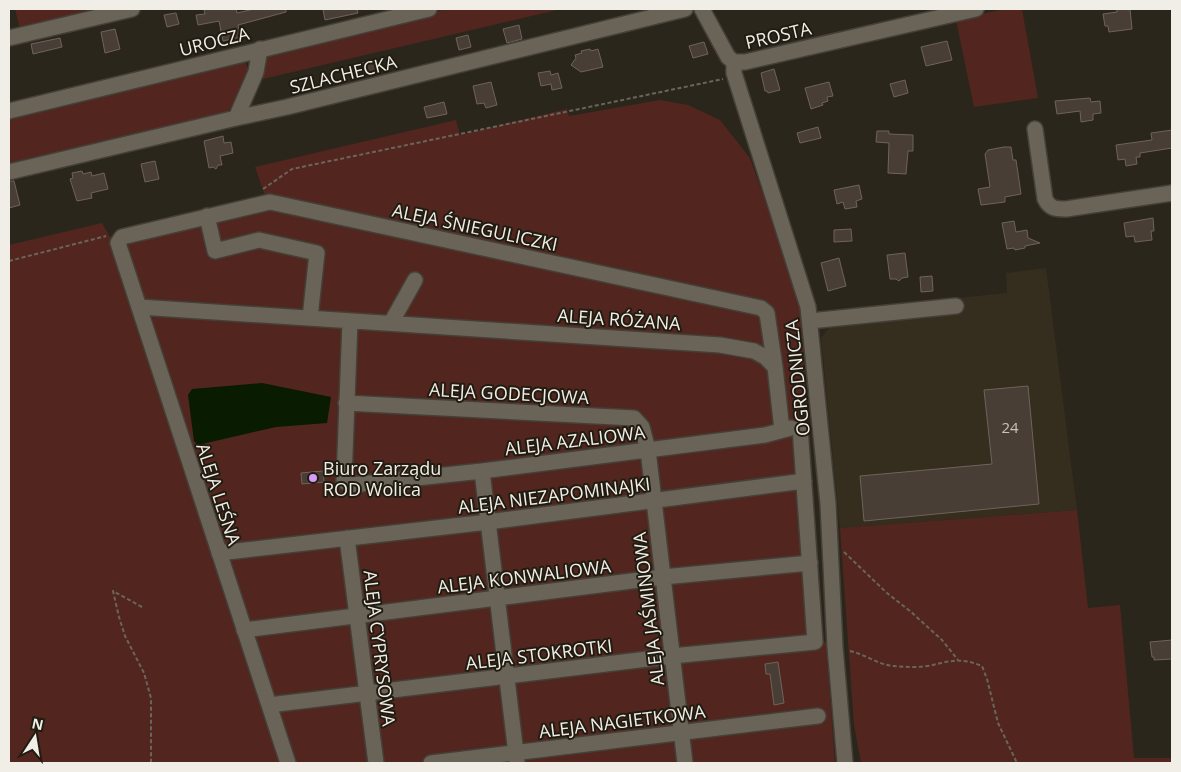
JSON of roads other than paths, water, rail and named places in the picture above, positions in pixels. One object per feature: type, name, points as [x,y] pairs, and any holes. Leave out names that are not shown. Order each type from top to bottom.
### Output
[{"type":"street","points":[[9,38],[132,9]]},
{"type":"street","name":"UROCZA","points":[[9,111],[429,9]]},
{"type":"street","name":"SZLACHECKA","points":[[9,172],[296,105],[685,9]]},
{"type":"street","name":"OGRODNICZA","points":[[702,9],[735,69],[808,307],[828,504],[835,647],[845,763]]},
{"type":"street","name":"PROSTA","points":[[735,69],[755,60],[976,9]]},
{"type":"street","points":[[236,118],[256,72],[260,49]]},
{"type":"street","points":[[1035,129],[1045,199],[1053,208],[1066,209],[1172,193]]},
{"type":"street","name":"ALEJA ŚNIEGULICZKI","points":[[118,235],[270,202],[761,308],[767,313],[775,366]]},
{"type":"street","points":[[206,216],[215,251],[259,240],[317,253],[310,318]]},
{"type":"street","name":"ALEJA LEŚNA","points":[[118,235],[118,243],[288,763]]},
{"type":"street","points":[[391,323],[415,280]]},
{"type":"street","points":[[810,321],[956,306]]},
{"type":"street","name":"ALEJA RÓŻANA","points":[[139,307],[720,345],[754,351],[766,357],[775,366]]},
{"type":"street","points":[[346,403],[350,321]]},
{"type":"street","points":[[775,366],[782,430]]},
{"type":"street","name":"ALEJA GODECJOWA","points":[[346,403],[634,418],[642,427],[648,450]]},
{"type":"street","name":"ALEJA AZALIOWA","points":[[346,403],[344,481],[346,484],[351,485],[648,450],[765,435],[804,427],[804,482]]},
{"type":"street","name":"ALEJA JAŚMINOWA","points":[[648,450],[685,763]]},
{"type":"street","points":[[482,471],[517,758]]},
{"type":"street","points":[[804,482],[810,563]]},
{"type":"street","name":"ALEJA NIEZAPOMINAJKI","points":[[219,554],[804,482]]},
{"type":"street","name":"ALEJA CYPRYSOWA","points":[[347,538],[376,763]]},
{"type":"street","name":"ALEJA KONWALIOWA","points":[[244,630],[663,577],[810,563]]},
{"type":"street","name":"ALEJA STOKROTKI","points":[[269,705],[672,656],[815,642],[810,563]]},
{"type":"street","name":"ALEJA NAGIETKOWA","points":[[431,763],[517,758],[681,733],[818,716]]},
{"type":"place","name":"Biuro Zarządu ROD Wolica","points":[[313,478]]}]
